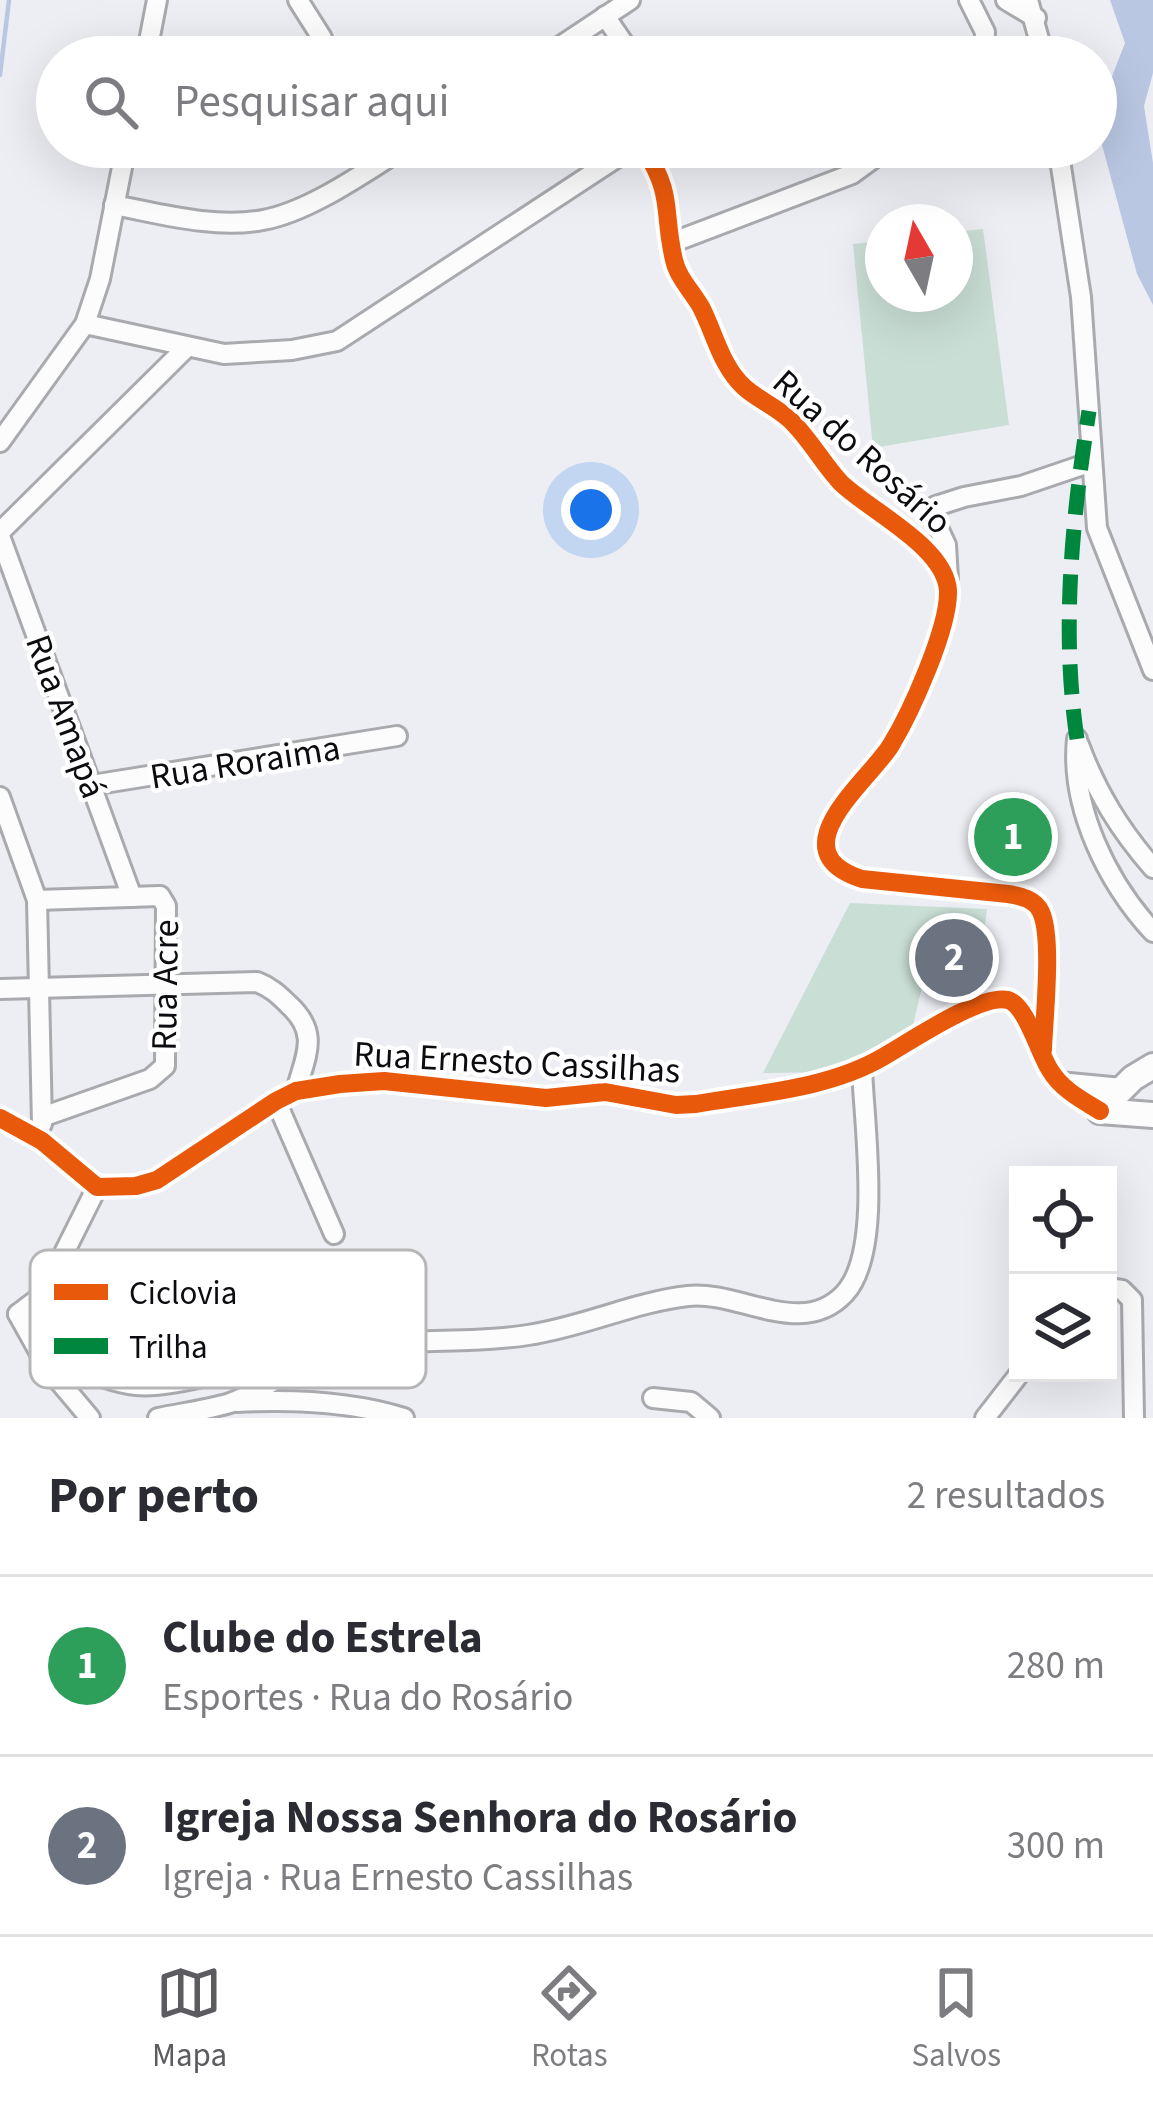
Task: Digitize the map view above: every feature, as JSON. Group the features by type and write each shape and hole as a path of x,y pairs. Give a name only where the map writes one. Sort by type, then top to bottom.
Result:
{"main road":[{"path":"1100,1111 1153,1066"},
{"path":"1100,1111 1153,1114"}],"street":[{"path":"150,36 157,0"},
{"path":"298,0 321,36"},
{"path":"575,36 630,0"},
{"path":"968,0 986,36"},
{"path":"1006,0 1032,9"},
{"path":"604,16 618,36"},
{"path":"0,442 85,324 100,279 122,168"},
{"path":"114,205 185,218 262,221 287,214 368,168"},
{"path":"85,324 224,354 257,354 337,340 601,168"},
{"name":"Rua do Rosário","path":"655,168 665,185 675,264 733,376 789,419 844,485 935,561 948,584"},
{"path":"671,243 860,168"},
{"path":"1061,168 1081,297 1097,528 1153,670"},
{"path":"0,534 187,347"},
{"name":"Rua do Rosário","path":"1043,1054 1045,928 1036,904 1023,896 862,879 844,873 832,862 827,841 832,817 845,796 891,745 934,650 947,606 949,557 933,518 936,506 1080,466"},
{"name":"Rua Amapá","path":"0,534 132,897"},
{"name":"Rua Roraima","path":"92,785 397,736"},
{"path":"1153,868 1120,830 1077,739 1074,770 1102,856 1153,932"},
{"path":"0,797 37,900 42,1141"},
{"name":"Rua Acre","path":"37,900 165,899 168,1055 160,1073 42,1117"},
{"path":"0,989 257,982 276,992 308,1027 296,1091"},
{"name":"Rua Ernesto Cassilhas","path":"97,1187 157,1180 296,1091 384,1081 546,1098 622,1093 676,1105 789,1088 862,1069 963,1012 1006,1000 1019,1007 1059,1082 1100,1111"},
{"path":"426,1342 530,1335 694,1295 786,1313 813,1313 831,1306 847,1292 865,1250 862,1069"},
{"path":"1059,1082 1122,1088"},
{"path":"275,1101 334,1234"},
{"path":"0,1118 42,1141 97,1187 66,1250"},
{"path":"1117,1289 1132,1300 1134,1418"},
{"path":"9,1309 30,1339"},
{"path":"985,1418 1013,1382"},
{"path":"67,1388 90,1418"},
{"path":"232,1402 259,1388"},
{"path":"653,1398 692,1402 710,1418"},
{"path":"158,1418 232,1402 319,1402 404,1418"}],"green space":[{"path":"983,229 1009,425 873,448 853,244 865,243 865,312 973,312 973,230"},
{"path":"850,903 987,909 982,946 935,932 911,1034 848,1072 763,1073"}],"water":[{"path":"1110,0 1153,0 1153,73 1144,106 1153,163 1153,305 1137,274 1108,168 1117,168 1117,64 1125,43"}],"waterway":[{"path":"0,75 9,0"}],"marked path":[{"path":"1077,739 1070,657 1071,575 1089,411"}],"cycle path":[{"path":"655,168 664,191 676,267 730,369 744,387 796,426 841,483 921,545 944,575 947,607 918,692 891,745 836,815 827,834 827,851 837,867 862,879 1008,894 1035,904 1047,940 1043,1050"},
{"path":"0,1118 42,1141 97,1187 136,1186 157,1180 296,1091 384,1081 546,1098 605,1092 676,1105 696,1104 839,1076 963,1011 996,1000 1015,1004 1055,1077 1100,1111"}],"place":[{"name":"Clube do Estrela","path":"1013,837"},
{"name":"Igreja Nossa Senhora do Rosário","path":"954,958"}]}
